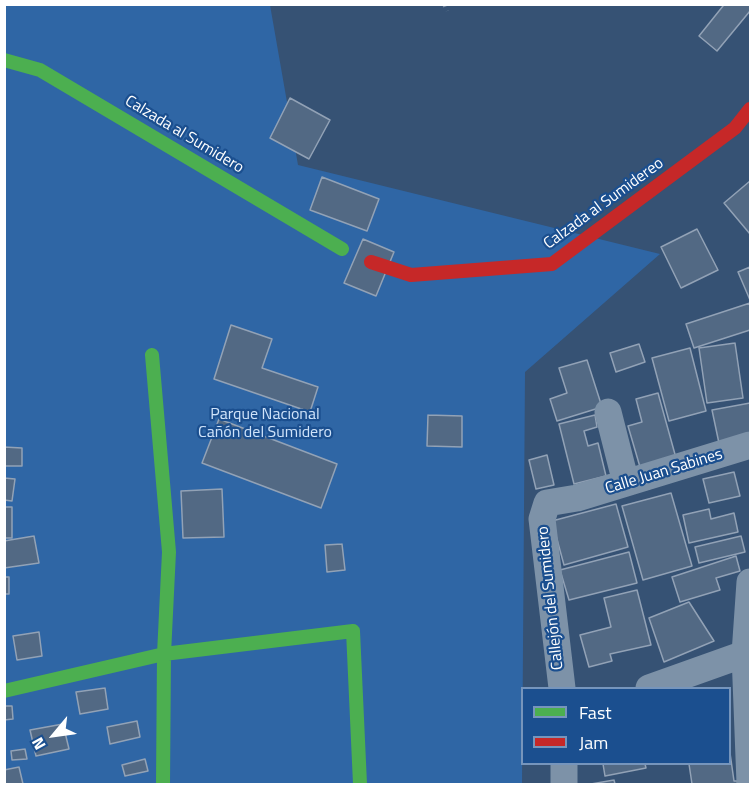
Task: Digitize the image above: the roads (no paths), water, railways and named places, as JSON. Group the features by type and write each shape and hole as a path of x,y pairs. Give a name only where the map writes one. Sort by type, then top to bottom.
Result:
{"street":[{"name":"Calzada al Sumidero","path":"4,60 40,70 342,249"},
{"path":"746,141 735,128 750,109"},
{"name":"Calzada al Sumidereo","path":"371,262 411,275 552,264 735,128"},
{"path":"152,355 169,552 164,654 163,784"},
{"path":"608,412 626,483"},
{"name":"Calle Juan Sabines","path":"578,498 750,445"},
{"name":"Callejón del Sumidero","path":"562,687 543,519 547,504 578,498"},
{"path":"750,582 748,653 750,783"},
{"path":"4,691 164,654 353,631 360,784"},
{"path":"653,687 748,653"},
{"path":"564,765 564,784"}],"park label":[{"name":"Parque Nacional Cañón del Sumidero","path":"265,424"}]}
